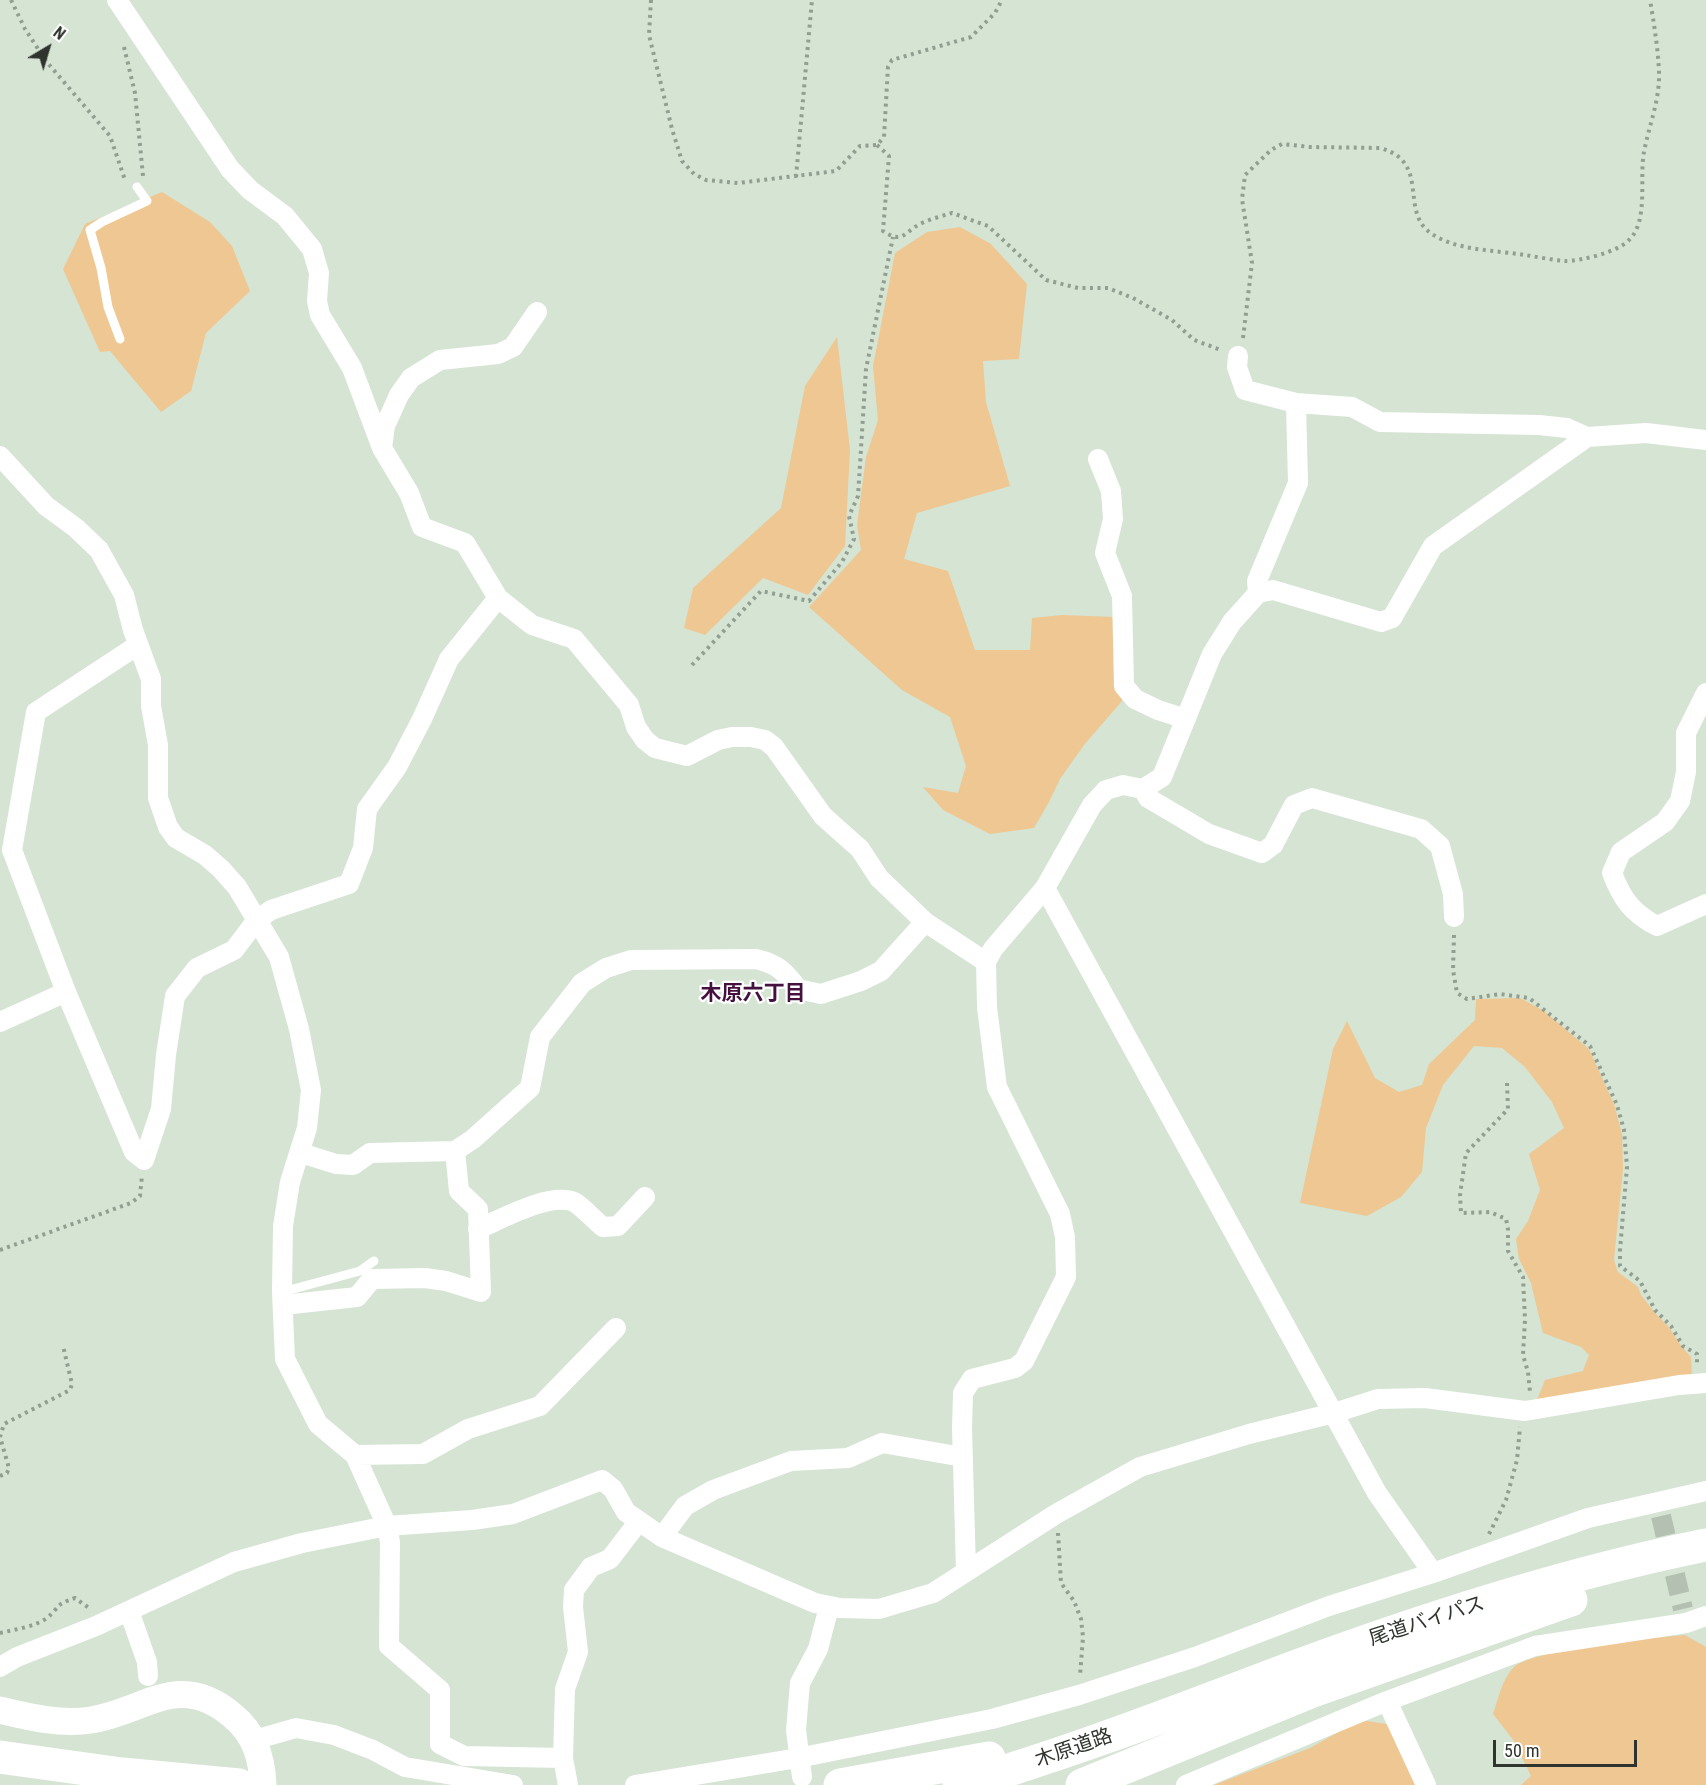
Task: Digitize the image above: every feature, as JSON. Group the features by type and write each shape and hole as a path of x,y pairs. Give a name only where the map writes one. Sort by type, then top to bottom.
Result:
{"highway":[{"name":"尾道バイパス","path":"1160,1736 1298,1666 1408,1627 1598,1570 1706,1545"},
{"name":"尾道バイパス","path":"1160,1736 1313,1691 1510,1620 1616,1586 1706,1562"},
{"path":"840,1785 1032,1750 1160,1736"},
{"path":"1082,1785 1160,1736"},
{"name":"木原道路","path":"959,1785 1023,1767 1160,1736"},
{"name":"木原道路","path":"1064,1785 1160,1736"},
{"path":"0,1757 122,1774 238,1785"}],"street":[{"path":"117,0 230,169 250,190 285,216 312,249 319,273 317,302 320,315 352,368 382,448 409,493 422,527 465,543 498,598 532,625 574,639 629,705 636,728 655,748 687,756 718,740 732,736 765,740 774,747 823,816 860,849 879,878 925,922 986,962"},
{"path":"382,448 385,426 399,395 411,378 440,360 498,354 513,347 537,312"},
{"path":"1238,356 1237,367 1245,390 1296,403 1352,407 1380,423 1539,426 1567,428 1587,436 1646,433 1706,440"},
{"path":"1258,593 1257,580 1298,483 1296,403"},
{"path":"966,1571 963,1394 972,1379 1015,1368 1024,1361 1066,1277 1065,1237 1060,1214 997,1087 987,1007 986,962 993,949 1045,888 1092,805 1106,790 1123,785 1143,789 1162,777 1212,654 1232,621 1258,593 1273,590 1381,622 1392,618 1433,546 1587,436"},
{"path":"0,456 46,506 76,528 99,550 124,595 138,645 151,679 151,706 158,746 158,798 168,828 176,838 205,855 237,887 279,957 300,1029 311,1090 307,1128 290,1182 283,1226 282,1298 285,1359 318,1424 356,1455 387,1526 390,1542 389,1646 440,1690 440,1744 464,1756 563,1758"},
{"path":"1098,459 1111,491 1113,519 1105,553 1122,596 1124,686 1135,699 1158,710 1186,719"},
{"path":"138,645 36,712 12,850 66,992 134,1152 144,1160 161,1109 175,996 198,968 234,950 256,921 271,910 349,884 363,848 367,809 397,767 423,719 449,659 498,598"},
{"path":"1706,693 1686,733 1686,772 1680,801 1665,822 1621,852 1612,873 1620,895 1643,919 1657,926 1706,904"},
{"path":"1143,789 1148,798 1209,834 1262,853 1274,845 1294,805 1312,798 1421,829 1440,846 1453,894 1454,917"},
{"path":"1045,888 1377,1492 1433,1573"},
{"path":"301,1153 336,1164 353,1165 370,1153 455,1151 473,1139 530,1088 540,1037 582,983 606,968 631,960 756,959 772,962 798,989 821,993 861,981 881,971 925,922"},
{"path":"0,1022 66,992"},
{"path":"282,1298 357,1297 372,1279 425,1278 446,1281 481,1292 478,1209 459,1191 455,1151"},
{"path":"478,1229 539,1203 559,1200 574,1203 603,1227 618,1226 645,1197"},
{"path":"356,1455 423,1454 468,1429 540,1406 616,1328"},
{"path":"0,1667 17,1657 96,1626 234,1562 302,1543 387,1526 472,1520 513,1514 602,1480 613,1489 626,1512 663,1537 815,1604 829,1607 879,1609 933,1593 1056,1514 1140,1467 1249,1434 1334,1413 1378,1399 1425,1398 1525,1411 1701,1383"},
{"path":"663,1537 685,1506 713,1490 791,1461 848,1458 882,1443 963,1457"},
{"path":"635,1785 800,1767 992,1719 1078,1695 1195,1657 1329,1606 1485,1556 1588,1518 1660,1508 1706,1491"},
{"path":"568,1785 563,1758 565,1689 578,1652 573,1607 574,1590 591,1567 610,1559 639,1521"},
{"path":"800,1767 796,1730 800,1683 818,1649 829,1607"},
{"path":"129,1611 147,1662 148,1676"},
{"path":"1186,1785 1387,1701 1535,1646 1685,1616 1706,1616"},
{"path":"0,1710 59,1721 91,1720 146,1701 174,1695 197,1695 219,1704 240,1722 254,1740 262,1764 263,1785"},
{"path":"1387,1701 1426,1785"},
{"path":"254,1740 296,1728 334,1735 373,1750 405,1767 513,1785"}],"lane":[{"path":"120,339 108,307 101,268 90,230 147,201 137,187"},
{"path":"282,1298 360,1270 374,1261"}],"path":[{"path":"11,0 25,30 46,61 110,136 126,182 137,187 144,181 135,93 122,38"},
{"path":"651,0 650,35 672,129 682,161 694,174 706,180 738,183 836,171 860,146 877,145 884,137 888,67 892,60 971,38 995,14 1002,0"},
{"path":"796,177 812,0"},
{"path":"877,145 889,156 883,231 893,237 903,237 920,224 952,213 988,226 1046,280 1078,288 1108,288 1133,298 1172,320 1194,340 1238,356 1245,330 1252,263 1242,199 1245,175 1270,150 1282,144 1391,150 1402,158 1412,176 1415,206 1423,225 1432,234 1453,244 1566,261 1607,253 1629,240 1638,225 1644,153 1656,112 1660,74 1650,0"},
{"path":"692,666 761,591 809,601 842,562 854,539 849,516 858,496 866,369 893,237"},
{"path":"1454,917 1453,970 1457,993 1467,999 1500,994 1529,998 1590,1046 1617,1105 1624,1130 1627,1167 1620,1266 1640,1281 1655,1310 1671,1326 1683,1346 1697,1354 1701,1383"},
{"path":"1485,1556 1482,1547 1506,1500 1514,1470 1521,1419 1529,1403 1530,1387 1523,1355 1525,1320 1523,1277 1508,1251 1506,1219 1490,1212 1461,1213 1460,1195 1466,1153 1508,1109 1507,1083"},
{"path":"0,1250 131,1203 140,1196 144,1160"},
{"path":"0,1476 7,1473 9,1468 0,1437 4,1424 70,1390 72,1384 63,1346"},
{"path":"1056,1514 1061,1583 1074,1601 1081,1618 1083,1637 1078,1695"},
{"path":"0,1633 19,1629 47,1618 59,1603 75,1598 89,1606 96,1626"}],"shaded area":[{"path":"162,192 210,222 232,246 250,291 206,333 191,391 161,412 110,351 100,352 63,269 85,224"},
{"path":"960,227 991,244 1027,284 1019,359 983,361 986,402 1010,486 917,513 904,559 948,571 975,650 1030,650 1032,618 1062,615 1115,617 1122,701 1084,745 1060,779 1034,828 990,834 943,810 923,787 958,793 966,766 950,717 902,690 809,607 861,550 857,525 866,457 878,420 873,366 895,253 927,232"},
{"path":"837,337 850,450 845,546 808,595 763,578 705,635 684,628 693,588 781,508 805,386"},
{"path":"1520,998 1544,1011 1589,1049 1614,1104 1622,1134 1623,1169 1614,1260 1618,1272 1638,1287 1641,1295 1691,1357 1692,1376 1537,1400 1545,1380 1583,1371 1589,1355 1581,1347 1543,1333 1531,1283 1519,1259 1516,1239 1528,1221 1540,1190 1529,1154 1564,1128 1552,1102 1525,1067 1502,1048 1474,1046 1443,1085 1426,1128 1422,1172 1401,1197 1367,1216 1300,1203 1333,1049 1347,1021 1375,1078 1399,1092 1422,1085 1429,1064 1475,1020 1476,999"},
{"path":"1685,1635 1706,1647 1706,1785 1521,1785 1531,1776 1514,1741 1493,1714 1503,1684 1513,1668 1524,1661 1567,1650"},
{"path":"1360,1720 1387,1724 1405,1743 1422,1785 1214,1785 1310,1748"}],"tunnel":[{"path":"1661,1516 1683,1609"}],"district":[{"name":"木原六丁目","path":"753,995"}]}
